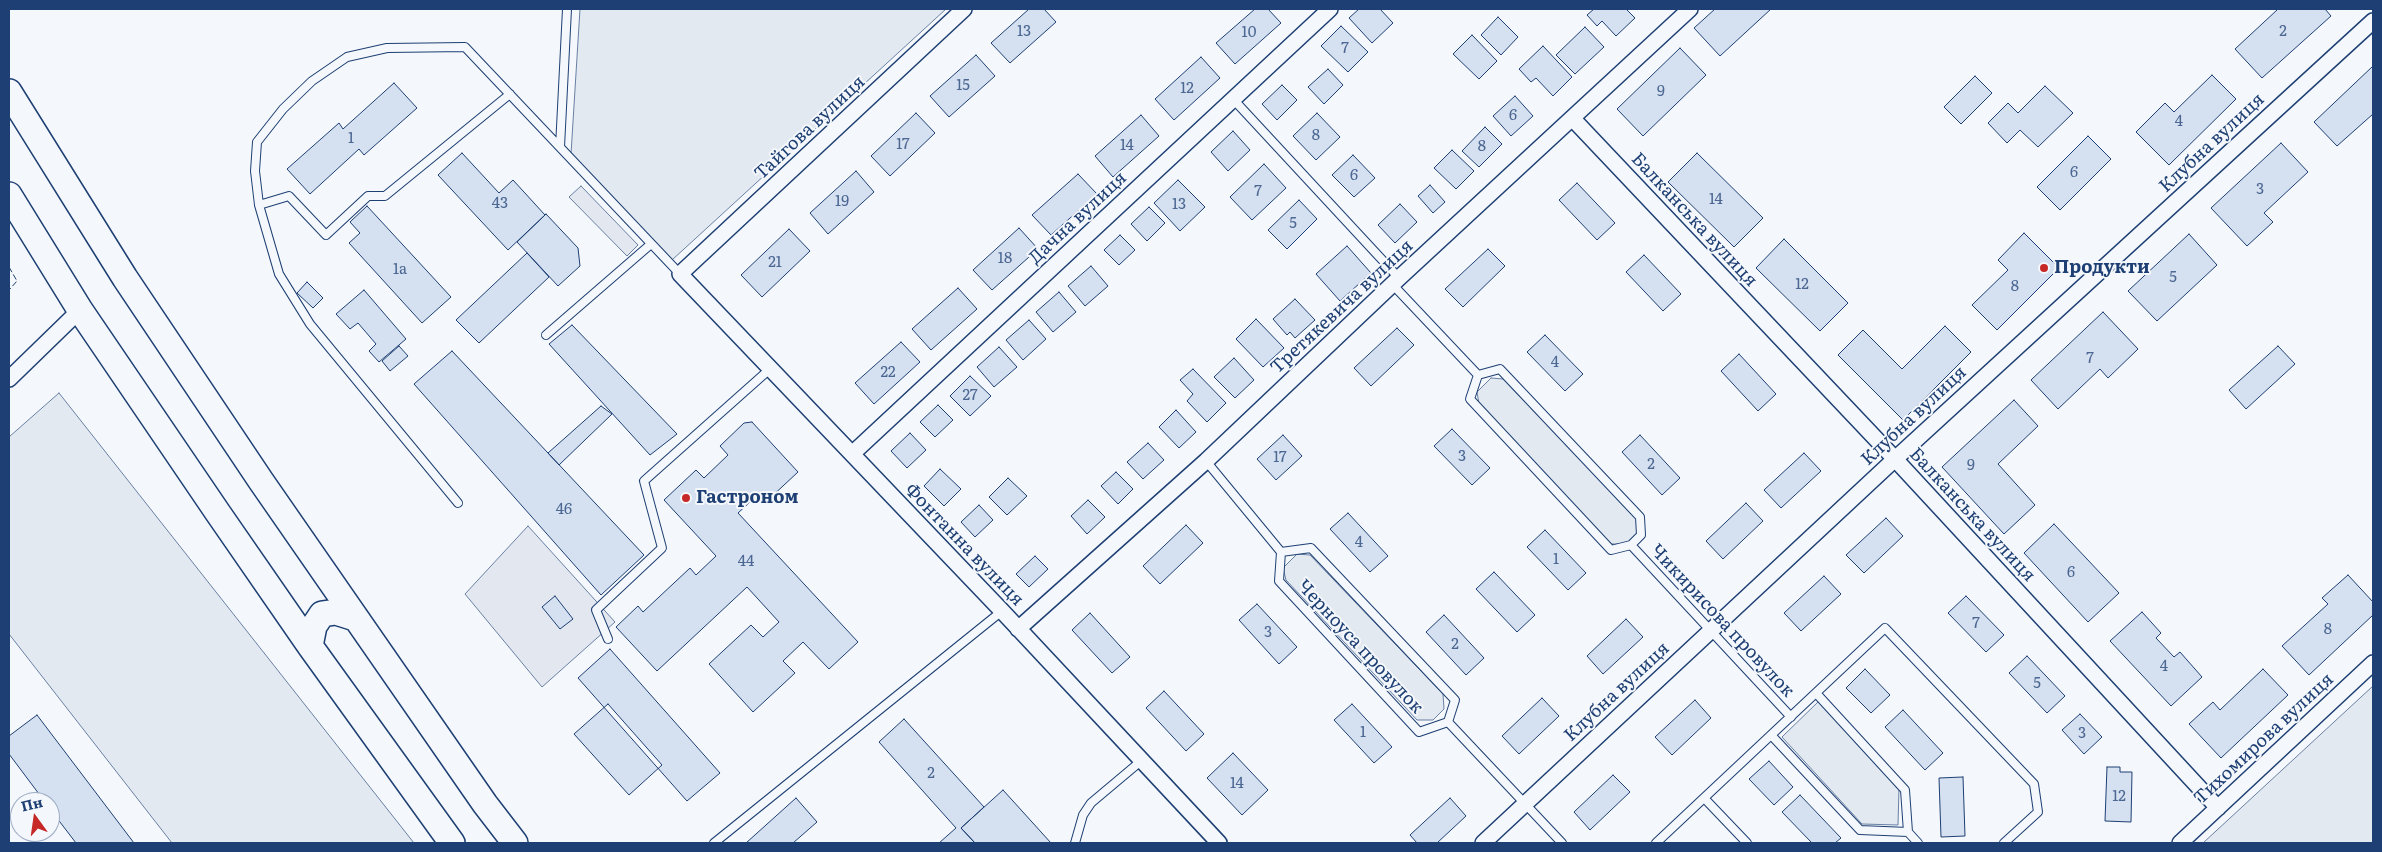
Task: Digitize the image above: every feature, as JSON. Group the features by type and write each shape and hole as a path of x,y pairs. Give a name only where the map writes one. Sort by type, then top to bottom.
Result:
{"main road":[{"path":"9,92 124,278 355,618 485,804 515,843"},
{"path":"9,195 80,310 310,646 452,843"},
{"path":"310,646 314,626 322,614 336,612 355,618"}],"street":[{"name":"Тайгова вулиця","path":"680,274 964,9"},
{"name":"Дачна вулиця","path":"852,454 1330,9"},
{"name":"Третякевича вулиця","path":"1018,629 1206,462 1396,282 1690,9"},
{"name":"Клубна вулиця","path":"1483,843 1710,630 2373,20"},
{"name":"Балканська вулиця","path":"1573,119 1895,459 2218,808"},
{"name":"Фонтанна вулиця","path":"680,274 1002,611 1219,843"},
{"path":"9,378 80,310"},
{"name":"Тихомирова вулиця","path":"2180,843 2373,663"}],"lane":[{"path":"560,147 567,9"},
{"path":"458,504 310,324 278,274 259,205 255,171 257,142 283,109 312,81 347,56 387,48 465,47 680,274"},
{"path":"259,205 289,196 326,235 368,196 385,196 510,94"},
{"path":"1233,99 1478,375"},
{"path":"546,335 651,244"},
{"path":"608,639 596,610 662,548 644,481 770,368"},
{"name":"Чикирисова провулок","path":"1500,369 1640,517 1641,535 1632,545 1611,550 1470,399 1478,375 1500,369"},
{"path":"1206,462 1282,552"},
{"name":"Чикирисова провулок","path":"1632,545 1791,717"},
{"name":"Черноуса провулок","path":"1312,548 1455,700 1448,722 1419,732 1279,581 1282,552 1312,548"},
{"path":"714,843 1002,611"},
{"path":"1656,843 1885,628 2034,784 2038,812 2004,843"},
{"path":"1816,693 1905,790 1908,832 1918,843"},
{"path":"1448,722 1562,843"},
{"path":"1772,736 1860,830 1908,832"},
{"path":"1075,843 1083,815 1091,803 1141,760"},
{"path":"1705,799 1747,843"}],"shaded area":[{"path":"580,9 946,9 672,260 571,154"},
{"path":"581,186 638,245 627,256 569,197"},
{"path":"1491,378 1503,379 1637,518 1638,533 1626,544 1610,544 1479,404 1477,392"},
{"path":"59,393 414,843 172,843 9,634 9,437"},
{"path":"528,526 615,622 542,687 465,594"},
{"path":"1297,554 1310,555 1443,694 1444,709 1433,720 1417,720 1286,580 1283,568"},
{"path":"2373,686 2373,843 2203,843"},
{"path":"1819,701 1899,788 1898,825 1862,824 1782,737"}],"building":[{"path":"1029,9 1044,9 1056,22 1010,63 991,43"},
{"path":"1255,9 1268,9 1281,23 1235,64 1216,43"},
{"path":"1359,9 1380,9 1393,23 1372,43 1349,18"},
{"path":"1594,9 1626,9 1635,18 1616,36 1602,21 1597,26 1587,15"},
{"path":"1715,9 1771,9 1720,56 1694,28"},
{"path":"2276,9 2325,9 2331,16 2262,78 2235,49"},
{"path":"1498,17 1518,37 1501,55 1481,35"},
{"path":"1341,26 1368,52 1348,72 1321,46"},
{"path":"1585,27 1604,47 1575,74 1556,55"},
{"path":"1472,35 1497,61 1479,79 1453,54"},
{"path":"1543,46 1572,77 1553,96 1536,78 1531,82 1519,69"},
{"path":"1680,48 1706,75 1643,136 1617,109"},
{"path":"976,55 995,76 949,117 930,96"},
{"path":"1201,57 1220,78 1174,120 1155,99"},
{"path":"2373,66 2373,114 2337,146 2314,122"},
{"path":"1328,69 1343,85 1324,104 1308,87"},
{"path":"2212,75 2236,99 2169,165 2136,132 2165,103 2174,112"},
{"path":"1975,76 1992,93 1961,124 1944,107"},
{"path":"394,83 417,108 364,155 359,149 310,194 287,169 339,123 343,129"},
{"path":"1282,85 1297,100 1277,120 1262,104"},
{"path":"2045,86 2073,113 2038,147 2020,130 2007,143 1988,123 2008,103 2018,113"},
{"path":"1515,96 1533,116 1511,136 1493,116"},
{"path":"916,113 935,133 890,176 871,156"},
{"path":"1317,113 1340,137 1316,160 1293,136"},
{"path":"1141,115 1159,136 1113,177 1095,156"},
{"path":"1485,127 1502,144 1479,167 1462,151"},
{"path":"1233,131 1250,150 1228,171 1211,152"},
{"path":"2088,136 2111,159 2060,210 2037,187"},
{"path":"2281,143 2308,172 2264,213 2273,222 2247,246 2211,208"},
{"path":"1452,150 1474,171 1456,189 1434,168"},
{"path":"462,153 499,193 513,180 545,215 508,250 438,175"},
{"path":"1697,153 1763,218 1734,247 1668,182"},
{"path":"1353,155 1375,178 1354,197 1332,175"},
{"path":"1264,164 1286,188 1252,220 1230,197"},
{"path":"856,171 874,192 828,234 810,213"},
{"path":"1078,174 1097,194 1051,235 1032,215"},
{"path":"1178,180 1205,207 1180,231 1154,203"},
{"path":"1577,183 1615,223 1597,240 1559,200"},
{"path":"1430,185 1445,202 1433,213 1418,196"},
{"path":"1299,200 1317,219 1287,249 1268,230"},
{"path":"1400,204 1417,222 1395,243 1378,225"},
{"path":"367,206 451,297 422,323 349,243 360,233 350,222"},
{"path":"1149,207 1165,223 1147,241 1131,224"},
{"path":"546,214 578,248 580,266 558,286 517,242"},
{"path":"1019,228 1038,249 992,290 973,270"},
{"path":"789,229 810,251 762,297 741,275"},
{"path":"2024,233 2059,268 1997,330 1972,305 2008,270 1998,260"},
{"path":"2189,234 2217,265 2157,321 2128,291"},
{"path":"1120,235 1135,250 1119,265 1104,250"},
{"path":"1784,239 1848,303 1820,331 1756,268"},
{"path":"1347,246 1371,273 1340,301 1316,274"},
{"path":"1488,249 1505,266 1463,307 1445,289"},
{"path":"527,253 549,277 479,343 456,320"},
{"path":"1644,255 1681,294 1663,311 1626,272"},
{"path":"1091,266 1108,286 1085,306 1068,286"},
{"path":"307,282 323,298 313,308 297,293"},
{"path":"958,288 977,309 931,350 912,329"},
{"path":"364,290 406,339 379,362 369,351 376,344 358,323 350,329 336,314"},
{"path":"1059,292 1076,312 1053,332 1036,312"},
{"path":"1295,299 1315,320 1295,338 1290,332 1287,335 1273,319"},
{"path":"2103,312 2138,349 2108,378 2100,369 2058,409 2031,380"},
{"path":"1256,319 1284,348 1263,367 1236,339"},
{"path":"1029,320 1046,339 1023,360 1006,340"},
{"path":"572,325 677,434 650,455 549,344"},
{"path":"1945,326 1971,352 1903,420 1838,355 1863,330 1902,369"},
{"path":"1397,328 1414,345 1371,386 1354,368"},
{"path":"1545,335 1583,374 1565,391 1527,352"},
{"path":"901,342 920,362 874,404 855,383"},
{"path":"399,346 408,356 390,371 382,361"},
{"path":"2278,346 2295,364 2246,409 2229,390"},
{"path":"999,347 1017,367 994,387 977,367"},
{"path":"452,351 644,555 601,595 414,384"},
{"path":"1739,354 1776,394 1758,411 1721,371"},
{"path":"1234,358 1254,380 1235,398 1214,377"},
{"path":"1193,369 1226,403 1207,422 1187,401 1193,394 1180,380"},
{"path":"970,376 991,396 970,416 950,396"},
{"path":"2014,400 2038,426 1998,464 2035,505 2004,534 1942,467"},
{"path":"938,405 953,420 935,437 920,422"},
{"path":"601,406 612,414 559,465 548,453"},
{"path":"1176,410 1196,432 1179,448 1159,427"},
{"path":"752,422 798,472 769,499 762,491 738,513 858,642 829,669 803,642 783,661 795,673 753,712 709,664 751,625 763,637 779,622 747,587 657,671 616,627 638,606 643,612 690,568 696,575 716,556 664,500 696,470 704,478 728,455 720,446 744,423"},
{"path":"1452,429 1490,468 1472,485 1434,446"},
{"path":"910,433 926,450 907,468 891,451"},
{"path":"1283,435 1302,456 1276,480 1257,459"},
{"path":"1640,435 1680,478 1662,495 1622,452"},
{"path":"1148,443 1164,460 1143,479 1127,462"},
{"path":"1804,453 1821,471 1781,508 1764,490"},
{"path":"940,469 961,489 944,506 924,486"},
{"path":"1116,472 1133,489 1118,504 1101,486"},
{"path":"1008,478 1027,496 1007,515 989,497"},
{"path":"1088,500 1105,517 1087,534 1071,516"},
{"path":"1746,503 1763,521 1723,559 1706,541"},
{"path":"979,505 993,520 975,537 961,522"},
{"path":"1348,513 1388,556 1370,572 1330,529"},
{"path":"1886,518 1903,536 1864,573 1846,555"},
{"path":"2054,524 2119,593 2088,622 2024,553"},
{"path":"1186,525 1203,543 1160,584 1143,566"},
{"path":"1545,530 1586,573 1568,590 1527,547"},
{"path":"1035,556 1048,569 1029,587 1016,574"},
{"path":"1494,572 1535,615 1517,632 1476,589"},
{"path":"2348,575 2373,602 2373,615 2309,675 2282,646 2328,604 2322,598"},
{"path":"1824,576 1841,594 1801,631 1784,613"},
{"path":"555,596 573,619 560,629 542,607"},
{"path":"1966,596 2004,635 1986,652 1948,613"},
{"path":"1257,604 1297,647 1279,664 1239,620"},
{"path":"2142,612 2161,633 2156,638 2174,657 2180,652 2202,677 2171,706 2110,641"},
{"path":"1090,613 1130,657 1112,673 1072,630"},
{"path":"1444,615 1484,658 1466,675 1426,632"},
{"path":"1626,619 1643,637 1603,674 1587,656"},
{"path":"610,649 720,773 687,801 578,678"},
{"path":"2027,656 2065,696 2047,713 2009,673"},
{"path":"1865,669 1890,695 1871,713 1846,688"},
{"path":"2263,669 2288,695 2221,758 2189,724 2213,702 2220,710"},
{"path":"1164,691 1204,734 1186,751 1146,708"},
{"path":"1542,698 1559,716 1519,754 1502,736"},
{"path":"1695,700 1711,718 1672,755 1655,737"},
{"path":"608,704 662,765 629,795 574,734"},
{"path":"1352,704 1392,747 1374,763 1334,720"},
{"path":"1903,710 1943,753 1925,770 1885,727"},
{"path":"2080,714 2102,737 2084,754 2062,730"},
{"path":"37,715 134,843 76,843 60,822 60,792 38,792 9,754 9,736"},
{"path":"904,719 984,807 961,828 975,843 939,843 956,828 879,742"},
{"path":"1233,753 1268,790 1242,815 1207,778"},
{"path":"1769,761 1793,787 1774,805 1749,779"},
{"path":"2107,767 2120,767 2120,772 2132,772 2131,822 2105,821"},
{"path":"1613,775 1630,792 1590,830 1574,812"},
{"path":"1963,777 1965,836 1941,837 1939,778"},
{"path":"1003,790 1051,843 975,843 961,828"},
{"path":"1800,795 1841,838 1835,843 1812,843 1782,812"},
{"path":"796,798 817,822 793,843 746,843"},
{"path":"1450,798 1466,816 1437,843 1417,843 1410,835"}],"fence":[{"path":"9,267 17,281 9,290"}],"place":[{"name":"Продукти","path":"2044,268"},
{"name":"Гастроном","path":"686,498"}]}
